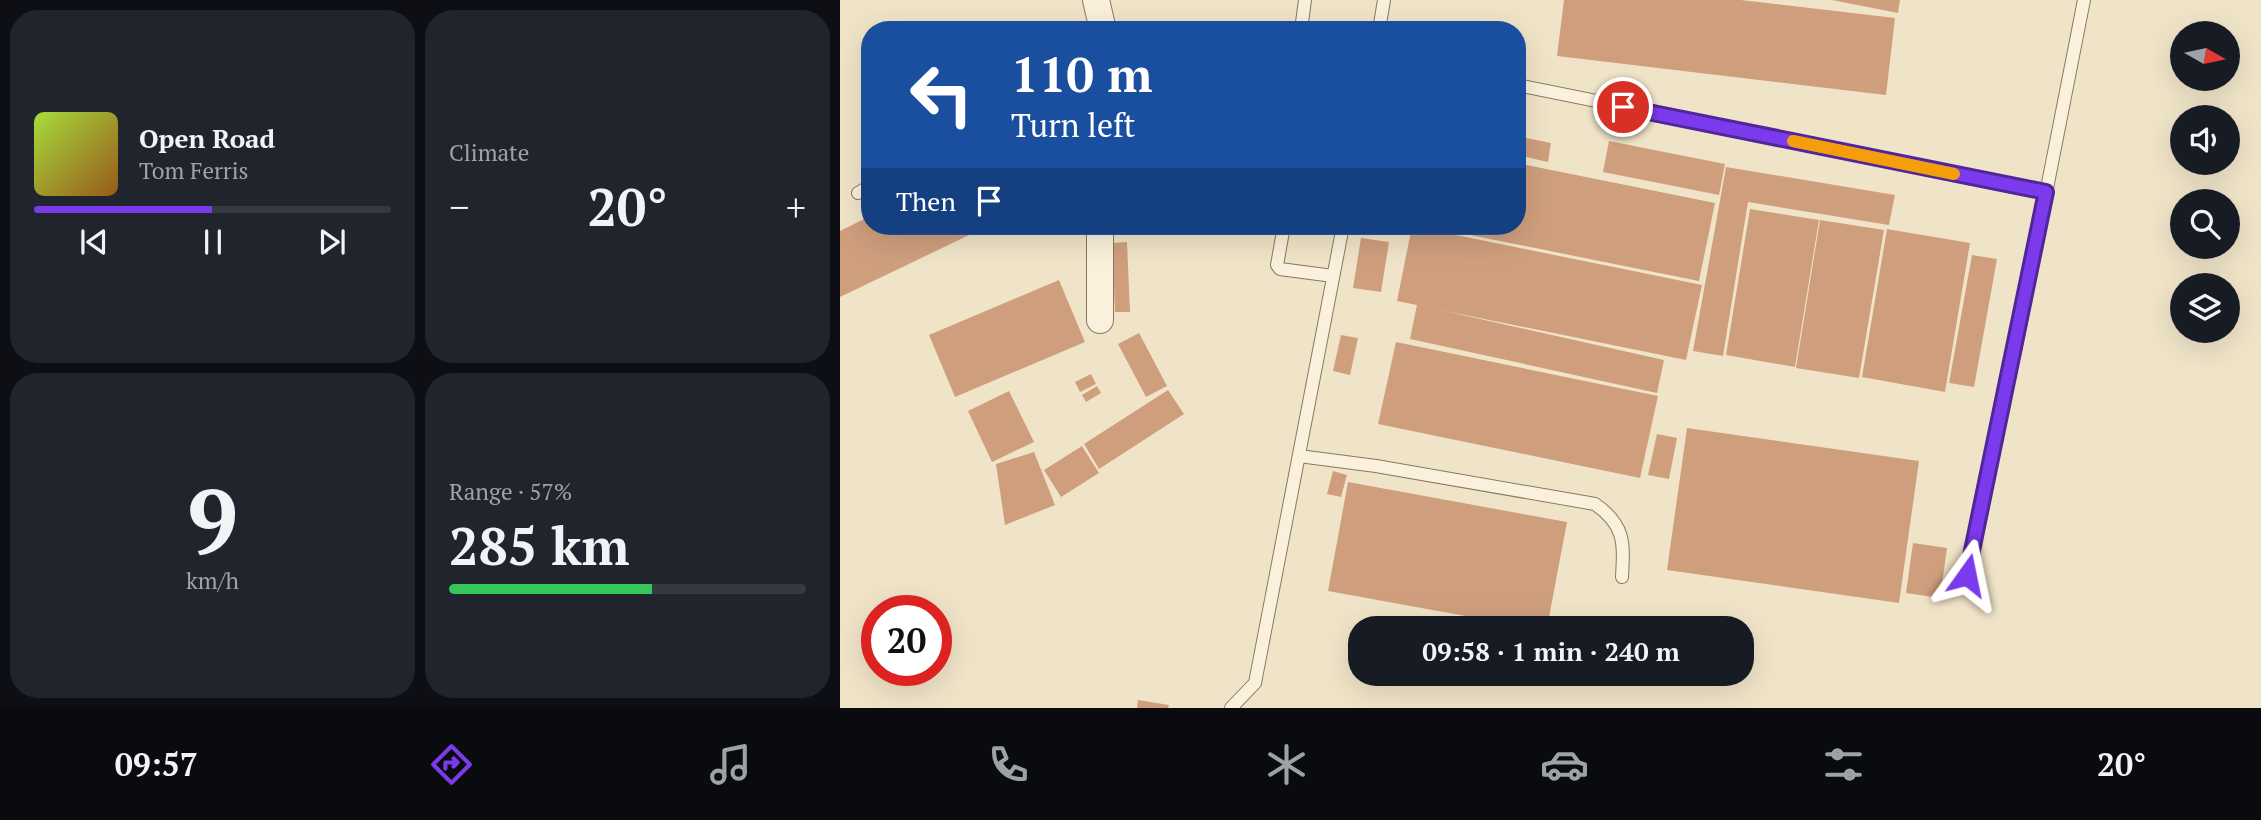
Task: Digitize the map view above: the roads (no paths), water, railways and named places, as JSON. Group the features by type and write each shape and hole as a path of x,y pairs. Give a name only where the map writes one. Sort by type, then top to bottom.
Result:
{"street":[{"path":"1096,0 1101,21"},
{"path":"1100,235 1100,320"}],"lane":[{"path":"1302,21 1305,0"},
{"path":"1380,21 1384,0"},
{"path":"1967,575 2084,0"},
{"path":"1526,87 2046,192"},
{"path":"1282,235 1277,265 1280,269 1334,276"},
{"path":"1231,708 1255,683 1341,235"},
{"path":"1299,456 1376,466 1595,504 1612,516 1622,538 1622,577"}]}
